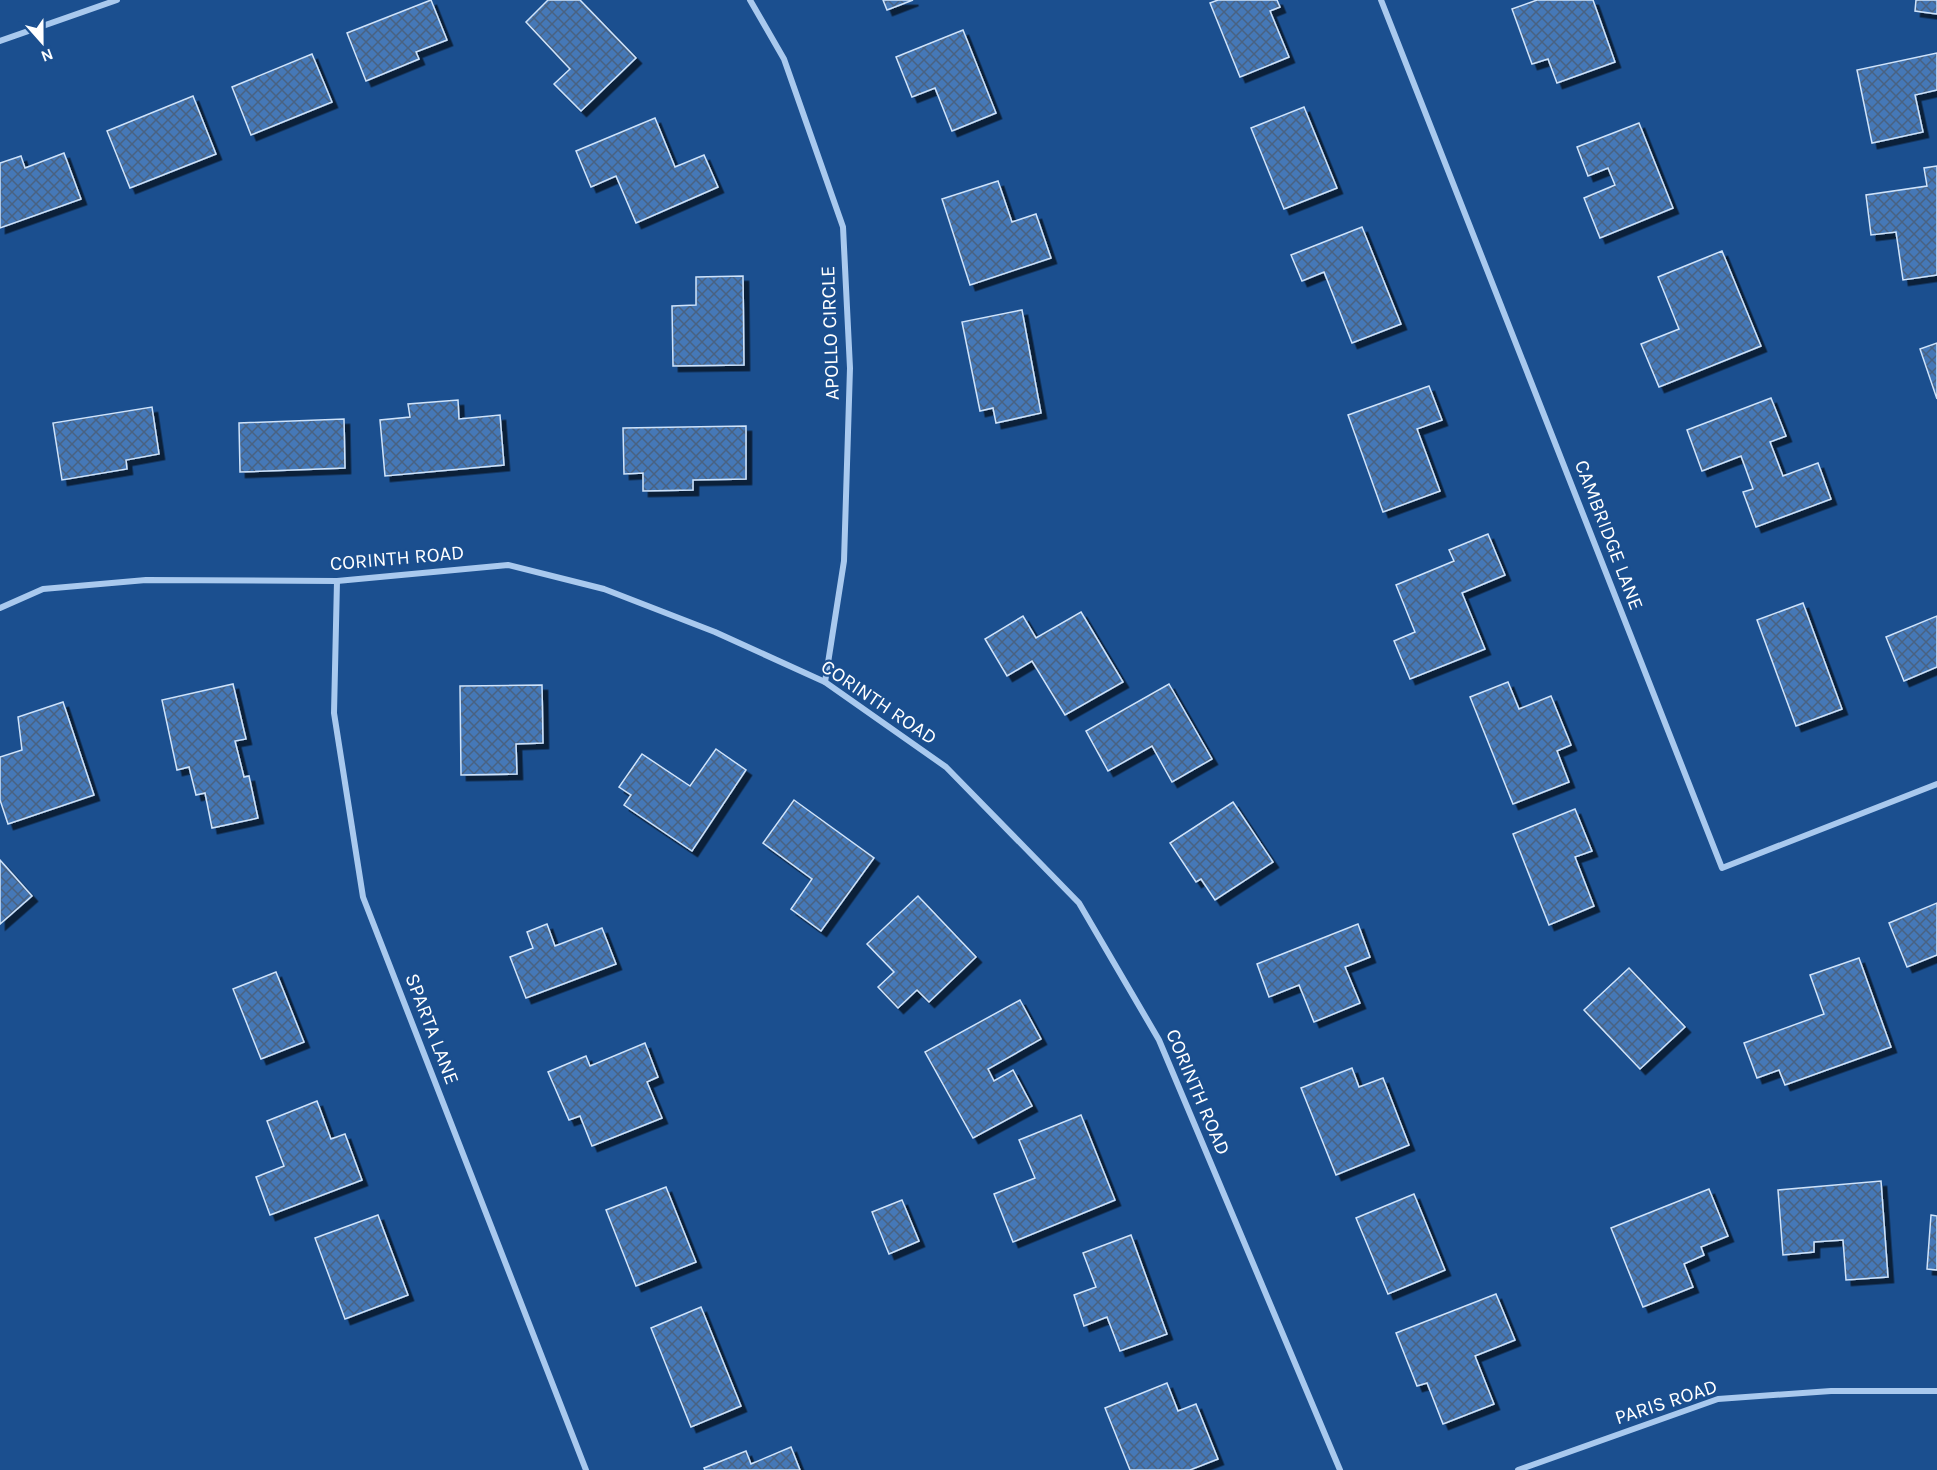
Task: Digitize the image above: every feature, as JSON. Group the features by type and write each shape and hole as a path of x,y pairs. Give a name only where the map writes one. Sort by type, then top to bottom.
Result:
{"street":[{"path":"0,41 117,0"},
{"name":"APOLLO CIRCLE","path":"750,0 784,59 843,227 850,368 844,561 825,682"},
{"name":"CAMBRIDGE LANE","path":"1380,0 1722,868 1937,784"},
{"name":"CORINTH ROAD","path":"0,608 43,589 146,580 337,581 508,565 604,589 715,632 825,682 946,767 1078,903 1159,1040 1340,1470"},
{"name":"SPARTA LANE","path":"337,581 334,713 363,897 586,1470"},
{"name":"PARIS ROAD","path":"1518,1470 1718,1399 1831,1390 1937,1391"}],"building":[{"path":"431,0 447,40 416,52 419,59 366,81 347,33"},
{"path":"548,0 580,0 636,58 581,111 554,84 570,69 526,22"},
{"path":"883,0 913,0 887,10"},
{"path":"1218,0 1277,0 1280,7 1270,11 1289,57 1240,77 1210,3"},
{"path":"1537,0 1593,0 1615,62 1557,83 1548,59 1532,64 1512,9"},
{"path":"1916,0 1937,0 1937,14 1915,11"},
{"path":"963,30 996,113 952,131 935,88 912,97 896,57"},
{"path":"1937,53 1937,90 1915,95 1923,132 1872,143 1857,70"},
{"path":"312,54 332,102 251,135 232,87"},
{"path":"193,96 216,154 130,188 107,131"},
{"path":"1304,107 1337,188 1284,209 1251,128"},
{"path":"655,118 675,167 704,155 718,187 636,223 616,176 591,187 576,151"},
{"path":"1639,123 1673,208 1600,238 1584,198 1615,185 1608,168 1588,176 1577,147"},
{"path":"64,153 81,199 0,228 0,163 21,156 25,168"},
{"path":"1937,166 1937,275 1903,280 1896,232 1871,235 1866,195 1927,186 1924,168"},
{"path":"998,181 1012,222 1036,214 1051,258 970,285 942,199"},
{"path":"1362,227 1401,324 1352,343 1324,272 1302,281 1291,255"},
{"path":"1722,251 1761,346 1659,387 1641,344 1679,329 1658,277"},
{"path":"743,276 744,365 673,366 672,306 696,305 696,277"},
{"path":"1022,310 1041,413 996,423 993,408 980,411 962,322"},
{"path":"1937,343 1937,399 1920,349"},
{"path":"1429,386 1442,420 1417,429 1440,491 1383,512 1348,415"},
{"path":"1771,398 1786,436 1770,442 1783,476 1818,463 1831,499 1756,527 1743,492 1753,489 1741,456 1702,471 1687,430"},
{"path":"458,400 459,419 500,415 504,465 385,476 380,420 410,417 408,404"},
{"path":"152,407 159,454 126,460 127,469 62,480 53,423"},
{"path":"344,419 345,468 240,472 239,423"},
{"path":"746,426 746,479 693,480 693,490 643,491 643,473 624,474 623,428"},
{"path":"1488,534 1505,575 1462,593 1485,649 1410,679 1394,641 1415,632 1396,585 1454,561 1449,550"},
{"path":"1803,603 1842,709 1796,726 1757,620"},
{"path":"1081,612 1123,682 1065,715 1032,661 1007,676 985,639 1023,616 1036,638"},
{"path":"1937,616 1937,667 1904,681 1886,637"},
{"path":"1508,682 1519,709 1551,696 1571,745 1557,751 1569,782 1513,804 1470,697"},
{"path":"233,684 246,739 235,741 244,777 249,776 258,818 212,828 205,793 196,795 189,767 177,770 162,700"},
{"path":"1169,684 1212,759 1172,782 1152,746 1108,771 1086,731"},
{"path":"542,685 543,743 516,744 517,774 461,775 460,686"},
{"path":"63,702 94,795 8,824 0,800 0,757 22,750 18,717"},
{"path":"716,749 746,770 692,851 624,805 631,795 619,787 642,754 690,786"},
{"path":"794,800 874,858 821,931 791,909 812,879 763,843"},
{"path":"1233,802 1273,862 1215,900 1201,879 1196,882 1170,843"},
{"path":"1575,809 1592,851 1575,857 1594,906 1549,925 1513,834"},
{"path":"0,860 32,896 0,924"},
{"path":"918,896 976,957 929,1002 917,990 898,1008 878,987 894,972 867,944"},
{"path":"1937,903 1937,955 1907,967 1889,923"},
{"path":"547,924 555,946 602,928 616,964 526,998 510,957 533,948 527,932"},
{"path":"1358,924 1370,957 1345,967 1360,1003 1314,1022 1299,985 1269,997 1257,964"},
{"path":"1859,958 1891,1047 1785,1085 1779,1070 1757,1078 1744,1043 1824,1014 1810,975"},
{"path":"1629,968 1685,1027 1640,1069 1584,1010"},
{"path":"276,972 304,1042 261,1059 233,989"},
{"path":"1020,1000 1041,1039 988,1069 994,1081 1013,1070 1032,1106 973,1138 925,1052"},
{"path":"645,1043 658,1077 647,1082 662,1118 592,1146 580,1116 569,1120 548,1072 586,1056 590,1066"},
{"path":"1352,1068 1359,1087 1383,1078 1409,1145 1336,1175 1301,1088"},
{"path":"317,1101 331,1139 345,1134 362,1180 270,1215 256,1177 284,1166 267,1121"},
{"path":"1081,1115 1115,1200 1013,1242 994,1194 1035,1178 1019,1140"},
{"path":"1881,1181 1888,1277 1846,1280 1843,1240 1814,1242 1814,1252 1783,1255 1778,1190"},
{"path":"666,1187 696,1262 636,1286 606,1210"},
{"path":"1709,1189 1728,1236 1701,1247 1704,1255 1684,1264 1693,1287 1643,1307 1611,1228"},
{"path":"1414,1194 1445,1270 1388,1294 1356,1218"},
{"path":"902,1200 919,1241 889,1254 872,1212"},
{"path":"378,1215 408,1295 345,1319 315,1238"},
{"path":"1931,1215 1937,1216 1937,1270 1927,1269"},
{"path":"1131,1235 1167,1334 1120,1351 1107,1317 1084,1326 1074,1295 1096,1287 1083,1253"},
{"path":"1496,1294 1515,1340 1475,1356 1494,1404 1443,1424 1427,1383 1417,1386 1396,1333"},
{"path":"701,1307 741,1406 691,1427 651,1328"},
{"path":"1167,1383 1178,1411 1196,1404 1218,1459 1190,1470 1130,1470 1105,1408"},
{"path":"791,1447 800,1470 705,1470 704,1468 746,1451 751,1464"}]}
